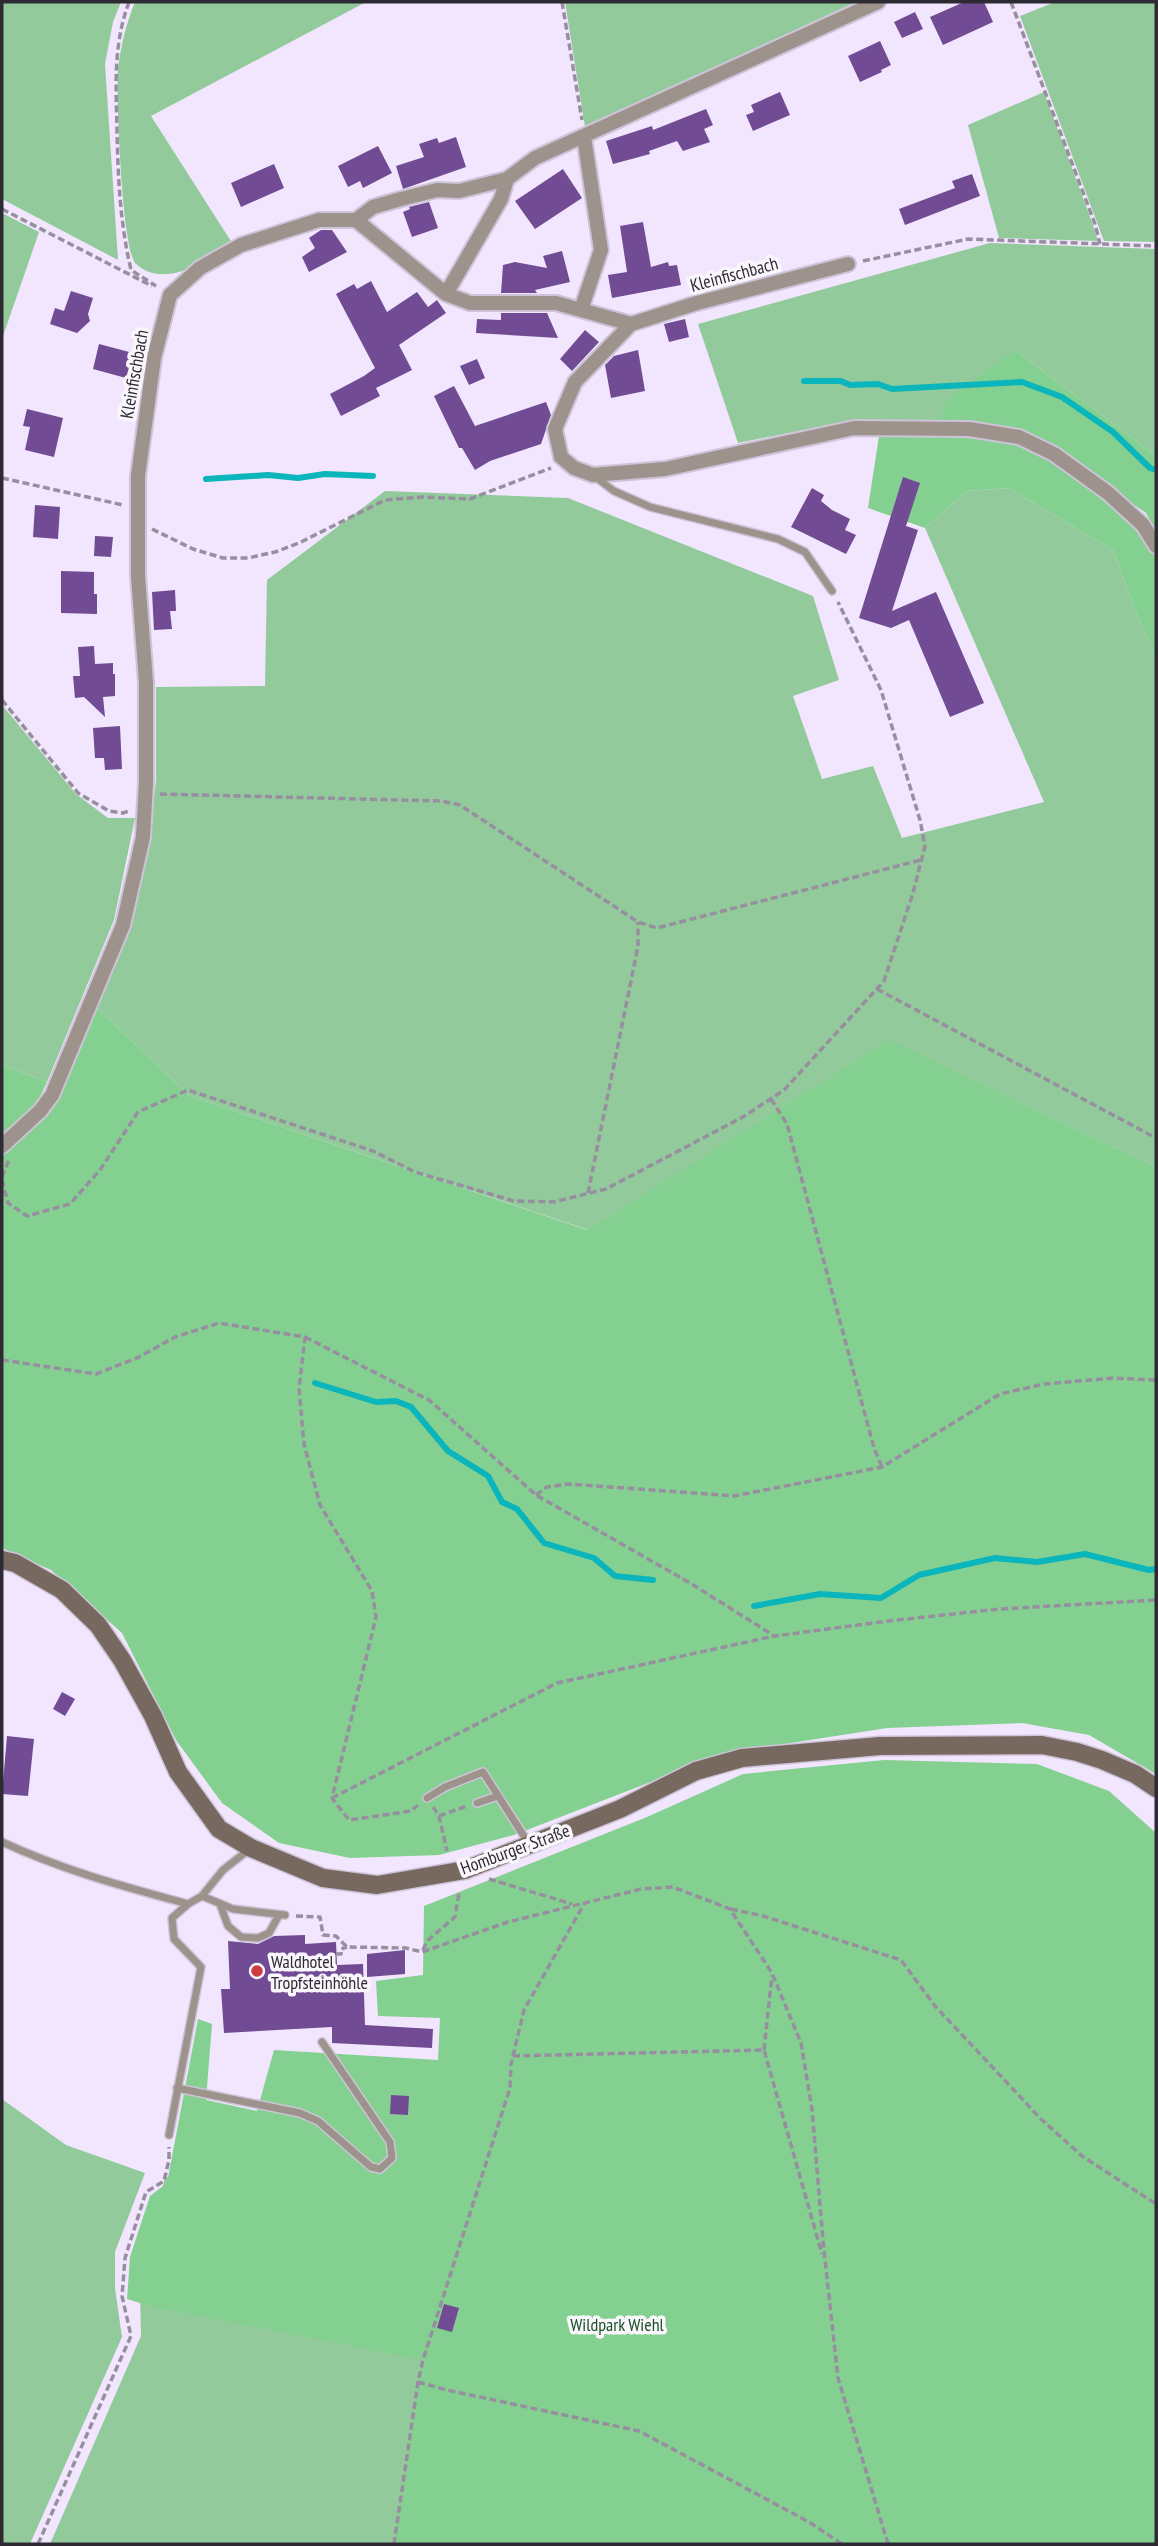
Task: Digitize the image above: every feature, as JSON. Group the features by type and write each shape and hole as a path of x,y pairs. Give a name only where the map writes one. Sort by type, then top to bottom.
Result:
{"main road":[{"name":"Homburger Straße","path":"2,1560 15,1563 62,1590 98,1625 122,1660 153,1716 178,1772 219,1829 251,1848 323,1878 358,1884 388,1884 465,1870 620,1809 696,1771 743,1758 880,1746 1042,1745 1102,1760 1135,1774 1156,1788"}],"street":[{"path":"170,295 200,268 241,245 319,220 356,220 373,207 437,190 459,191 507,179 535,158 878,2"},
{"path":"581,310 601,250 584,137"},
{"path":"446,294 501,199 507,179"},
{"path":"356,220 446,294 470,303 556,303 631,324"},
{"name":"Kleinfischbach","path":"566,461 561,457 555,429 575,382 631,324 697,303 848,264"},
{"name":"Kleinfischbach","path":"2,1146 40,1111 52,1095 123,925 143,837 146,682 138,576 138,476 154,358 170,295"},
{"path":"566,461 574,468 593,475 665,469 855,428 982,431 1019,438 1054,454 1117,501 1143,526 1156,546"}],"lane":[{"path":"593,475 614,491 650,507 778,539 805,552 832,591"},
{"path":"427,1798 445,1787 483,1772 530,1845"},
{"path":"477,1803 498,1796"},
{"path":"2,1842 40,1860 100,1881 188,1904"},
{"path":"169,2135 201,1967 174,1939 172,1918 202,1896 223,1870 251,1848"},
{"path":"202,1896 233,1909 282,1915 270,1933 258,1938 241,1937 228,1926 220,1904"},
{"path":"177,2088 300,2113 318,2121 371,2167 380,2169 392,2158 390,2141 322,2042"}],"path":[{"path":"129,2 115,60 122,234 131,270 170,295"},
{"path":"562,2 584,137"},
{"path":"1011,2 1095,224 1100,244"},
{"path":"2,209 170,295"},
{"path":"848,264 968,239 1156,246"},
{"path":"2,478 125,506 138,522 193,549 223,558 248,558 299,543 385,500 422,496 470,499 533,477 566,461"},
{"path":"2,1180 8,1203 27,1216 70,1204 100,1170 138,1112 188,1090 373,1151 415,1172 514,1201 554,1202 606,1189 743,1117 784,1090 884,982 925,846 920,820 881,690 832,591"},
{"path":"2,700 78,793 109,811 123,813 145,794 441,801 460,805 638,922 657,928 921,860"},
{"path":"588,1193 638,946 638,922"},
{"path":"877,989 1156,1138"},
{"path":"771,1098 787,1124 874,1448 882,1467"},
{"path":"2,1360 18,1365 96,1374 139,1357 175,1337 219,1323 305,1337 429,1400 536,1495 690,1583 775,1636"},
{"path":"305,1337 299,1389 304,1444 320,1505 372,1591 376,1617 332,1798"},
{"path":"536,1495 547,1487 568,1484 734,1496 882,1467 1000,1394 1056,1383 1114,1378 1156,1380"},
{"path":"332,1798 557,1683 775,1636 999,1609 1156,1600"},
{"path":"332,1798 349,1820 411,1811 427,1798"},
{"path":"447,1851 439,1816 477,1803"},
{"path":"465,1870 510,1887 574,1904 584,1904 641,1889 673,1887 730,1909 763,1916 901,1960 935,2006 1041,2119 1082,2156 1156,2204"},
{"path":"422,1952 427,1941 455,1917 459,1893"},
{"path":"336,1954 341,1954 341,1949 347,1947 406,1948 422,1952 508,1922 574,1904"},
{"path":"394,2544 418,2382 445,2287 510,2088 513,2056 524,2010 584,1904"},
{"path":"730,1909 772,1973 801,2043 813,2109 825,2264 838,2378 888,2544"},
{"path":"282,1915 320,1917 323,1936 336,1936 347,1947"},
{"path":"772,1973 764,2050 825,2264"},
{"path":"513,2056 764,2050"},
{"path":"38,2544 131,2336 122,2296 125,2258 146,2192 164,2181 169,2160 169,2135"},
{"path":"418,2382 639,2431 809,2522 842,2544"}],"green space":[{"path":"2,2 121,2 113,22 105,64 118,260 2,199"},
{"path":"135,2 366,2 151,116 234,246 199,265 173,273 147,271 136,264 127,232 119,139 118,69 124,35"},
{"path":"565,2 856,2 585,127"},
{"path":"1055,2 1156,2 1156,242 1104,241 1020,16"},
{"path":"1044,92 1098,241 999,238 968,125"},
{"path":"2,213 39,232 2,339"},
{"path":"990,243 1156,249 1156,456 1015,350 938,423 882,421 814,428 738,443 698,324"},
{"path":"1015,350 1156,456 1156,531 1146,513 1065,457 1023,435 938,423 948,399"},
{"path":"952,435 996,438 1032,449 1072,476 1144,532 1156,557 1156,655 1139,620 1113,550 1009,488 967,491 925,528 868,508 879,436"},
{"path":"1009,488 1113,550 1139,620 1156,655 1156,1167 889,1041 588,1230 190,1096 97,1008 130,926 149,836 156,781 156,687 265,686 267,580 385,491 568,498 813,596 839,680 793,696 822,779 873,766 902,838 1044,802 925,528 967,491"},
{"path":"2,705 76,794 108,818 135,818 114,920 47,1082 2,1065"},
{"path":"97,1008 190,1096 587,1230 889,1040 1156,1167 1156,1774 1089,1735 1022,1723 887,1728 746,1750 692,1766 514,1835 439,1855 350,1858 279,1843 222,1803 176,1740 122,1633 51,1570 2,1548 2,1154 24,1137 61,1095"},
{"path":"2,1065 47,1082 36,1105 2,1137"},
{"name":"Wildpark Wiehl","path":"884,1760 1037,1764 1109,1791 1156,1833 1156,2544 394,2544 423,2360 153,2307 127,2299 130,2257 150,2196 167,2183 198,2019 212,2024 206,2100 257,2111 274,2050 438,2060 440,2018 378,2016 376,1981 423,1975 424,1906 647,1817 743,1774"},
{"path":"2,2099 66,2145 145,2173 115,2252 115,2288 122,2337 30,2544 2,2544"},
{"name":"Wildpark Wiehl","path":"165,2177 453,2178 890,2544 50,2544 141,2336 140,2291"}],"building":[{"path":"964,2 984,2 993,22 943,45 930,17"},
{"path":"915,12 923,29 902,38 894,22"},
{"path":"880,41 891,65 860,82 848,56"},
{"path":"780,92 790,115 753,131 746,115 754,112 751,105"},
{"path":"706,109 713,125 704,129 710,142 683,151 677,141 649,151 650,154 613,164 606,141 652,126 653,130"},
{"path":"456,137 466,167 403,189 396,166 424,157 419,144 437,138 439,143"},
{"path":"378,146 392,173 363,188 360,181 348,187 338,166"},
{"path":"274,164 284,188 241,207 231,183"},
{"path":"563,169 582,198 535,229 515,201"},
{"path":"972,174 980,196 905,225 899,209 955,188 952,181"},
{"path":"429,202 438,228 412,237 403,212 410,209 409,207"},
{"path":"643,222 651,267 668,262 669,266 677,265 681,285 612,298 608,275 627,272 620,226"},
{"path":"321,230 332,230 347,252 309,272 302,257 315,248 309,238"},
{"path":"562,251 570,282 535,290 537,293 501,293 503,265 515,262 547,268 543,256"},
{"path":"371,281 387,312 417,292 428,307 437,300 446,313 399,345 412,370 376,388 380,396 341,416 330,394 375,368 336,294 354,284 357,289"},
{"path":"71,291 93,298 88,314 90,321 77,333 50,324 55,308 64,311"},
{"path":"501,313 547,313 558,338 476,333 477,319 501,320"},
{"path":"685,319 689,337 669,342 664,324"},
{"path":"585,330 599,342 572,371 560,359"},
{"path":"99,344 133,353 126,378 93,369"},
{"path":"638,350 645,391 611,398 605,365 614,356"},
{"path":"477,359 485,378 469,385 460,366"},
{"path":"454,386 475,426 546,402 551,415 541,444 490,461 475,470 462,448 459,448 434,396"},
{"path":"27,409 63,418 54,457 25,450 30,427 23,426"},
{"path":"903,477 920,483 906,526 918,530 892,611 936,592 984,703 950,717 909,620 891,628 859,618"},
{"path":"812,488 824,495 821,501 832,510 850,519 845,530 856,535 846,554 791,527"},
{"path":"35,505 60,507 58,539 33,537"},
{"path":"95,536 113,537 111,557 94,556"},
{"path":"61,571 94,572 97,614 61,613"},
{"path":"175,590 176,611 170,611 172,629 154,630 152,592"},
{"path":"94,646 95,664 113,663 115,674 115,696 103,697 105,717 84,697 75,698 73,676 80,676 78,647"},
{"path":"120,726 122,769 105,770 104,758 95,758 93,728"},
{"path":"62,1692 75,1699 65,1716 53,1709"},
{"path":"7,1736 34,1739 28,1796 2,1794"},
{"path":"305,1935 305,1944 336,1942 337,1965 363,1964 365,2025 433,2029 432,2048 332,2043 332,2027 224,2033 221,1989 230,1989 228,1941 258,1944 274,1936"},
{"path":"405,1950 405,1974 367,1977 367,1954"},
{"path":"391,2095 409,2096 408,2115 390,2114"},
{"path":"444,2304 459,2308 452,2332 437,2328"}],"waterway":[{"path":"804,381 841,381 850,385 878,384 892,389 1022,382 1062,397 1113,432 1150,468 1156,470"},
{"path":"206,479 268,475 298,478 325,474 373,476"},
{"path":"315,1383 376,1402 396,1401 411,1407 448,1451 488,1476 502,1502 517,1509 544,1543 594,1558 615,1576 653,1580"},
{"path":"754,1606 820,1594 881,1598 919,1575 995,1558 1037,1562 1085,1554 1149,1570 1156,1569"}],"place":[{"name":"Waldhotel Tropfsteinhöhle","path":"257,1971"}]}
